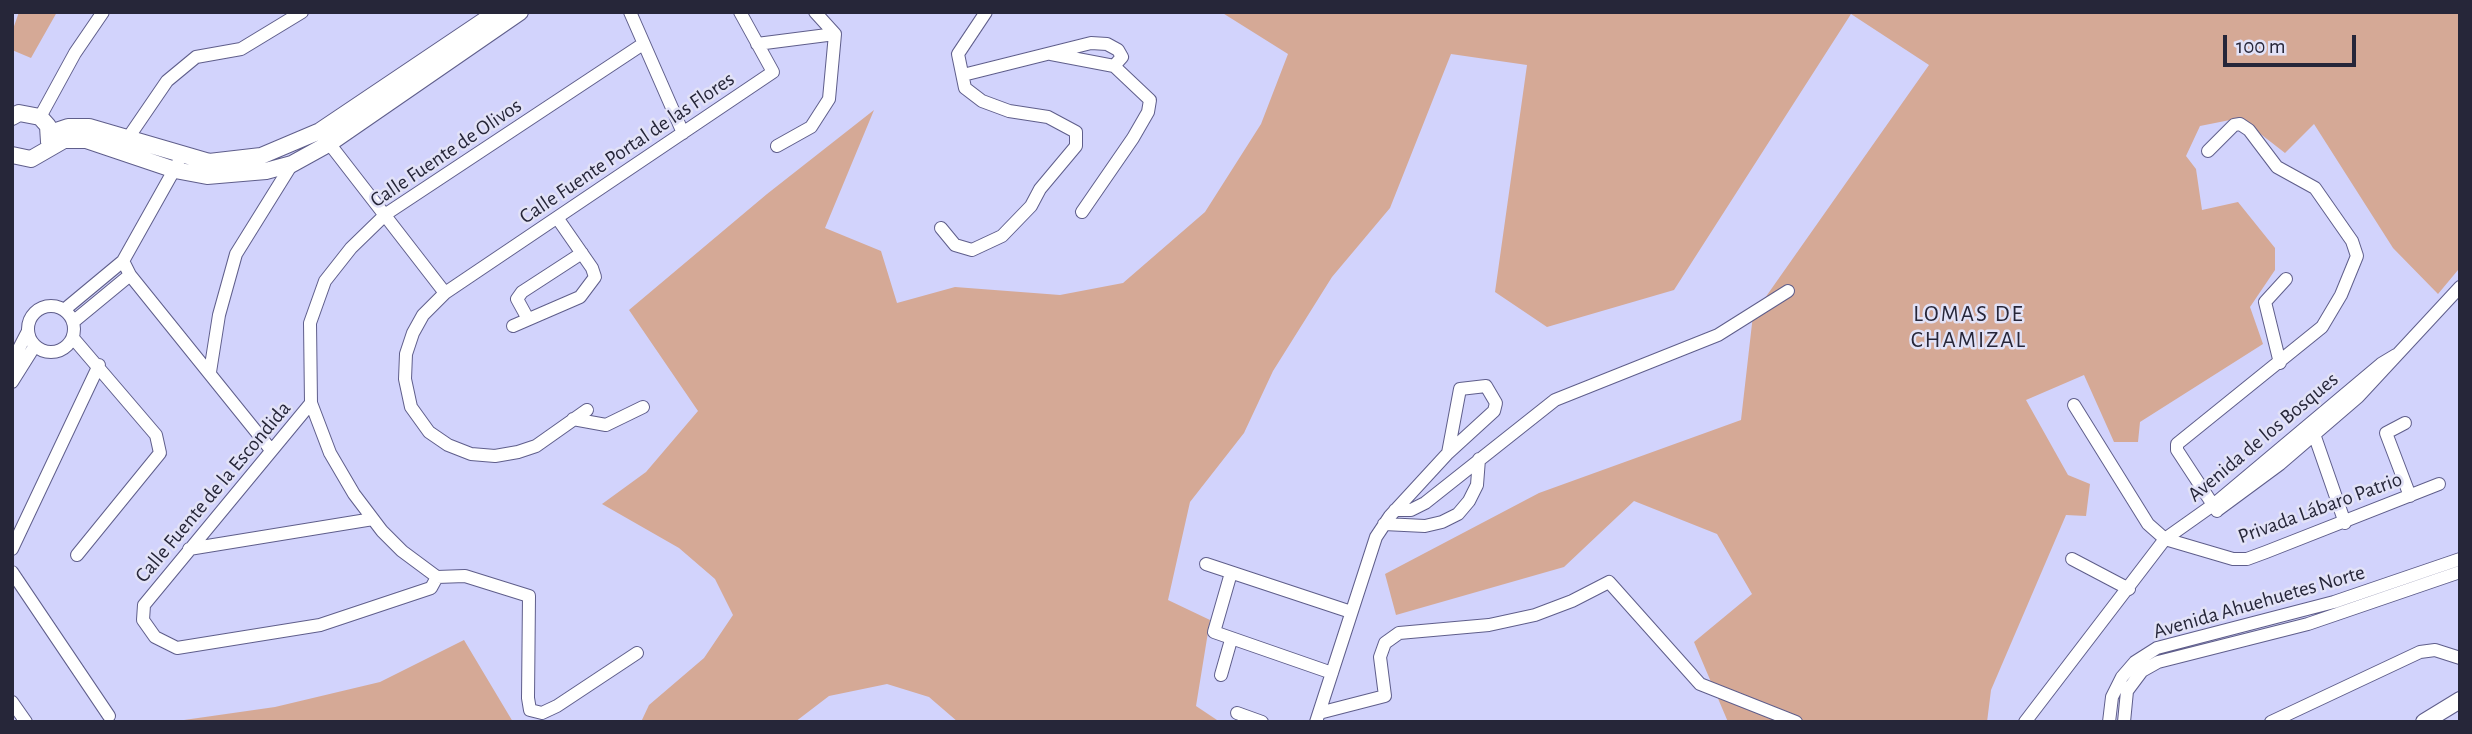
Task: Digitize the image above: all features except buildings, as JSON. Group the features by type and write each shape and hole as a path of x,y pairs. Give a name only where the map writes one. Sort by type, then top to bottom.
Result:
{"main road":[{"path":"12,155 31,159 49,140 68,127 89,127 128,138 206,176 266,171 292,163 497,12"},
{"path":"49,140 86,140 178,163 261,156 325,137 520,12"},
{"path":"12,117 19,113 40,117 49,140"},
{"path":"2424,722 2460,699"}],"street":[{"path":"40,117 75,52 103,12"},
{"path":"128,138 167,81 196,57 241,49 302,12"},
{"path":"630,12 683,133"},
{"name":"Calle Fuente Portal de las Flores","path":"587,410 536,446 495,456 460,450 429,432 411,407 405,379 407,354 423,315 445,293 773,72 740,12"},
{"path":"777,146 811,127 830,99 835,34 815,12"},
{"path":"941,228 955,246 972,250 1002,236 1031,206 1040,189 1076,146 1076,132 1048,117 1009,110 982,101 965,88 958,54 986,12"},
{"path":"757,44 835,34"},
{"path":"963,75 1091,43 1107,44 1118,50 1122,57 1114,66"},
{"name":"Calle Fuente de Olivos","path":"437,577 402,551 354,494 330,453 311,403 310,323 325,281 351,248 386,214 643,44"},
{"path":"1051,54 1114,66 1150,100 1150,106 1133,138 1082,212"},
{"path":"2208,151 2234,125 2240,124 2249,130 2277,167 2315,188 2356,248 2357,256 2330,318 2280,363 2177,444 2177,450 2215,508"},
{"path":"325,137 445,293"},
{"path":"64,310 123,261 178,163"},
{"path":"210,372 219,315 236,254 292,163"},
{"path":"513,326 580,297 591,286 595,277 558,219"},
{"path":"528,319 517,299 522,292 582,253"},
{"path":"123,261 130,275 271,450"},
{"path":"73,322 130,275"},
{"path":"2280,363 2265,302 2286,279"},
{"name":"Avenida de los Bosques","path":"2025,722 2169,540 2314,434 2358,397 2460,287"},
{"path":"1395,510 1411,510 1425,503 1555,400 1718,335 1788,291"},
{"path":"12,362 27,333 31,315 38,309 55,306 64,310 73,322 73,338 66,347 56,352 45,352 34,347 27,333"},
{"path":"73,338 99,365 156,435 160,453 76,555"},
{"path":"12,382 34,347"},
{"name":"Avenida de los Bosques","path":"2215,508 2375,369 2396,355"},
{"path":"12,550 99,365"},
{"path":"1317,718 1376,537 1395,510 1448,453 1494,411 1496,403 1489,388 1482,385 1460,389 1448,453"},
{"name":"Calle Fuente de la Escondida","path":"311,403 144,605 143,621 155,637 177,648 320,625 431,588 437,577"},
{"path":"2074,405 2134,506 2169,540"},
{"path":"573,419 606,425 643,407"},
{"path":"2405,424 2386,433 2410,496"},
{"path":"2314,434 2345,523"},
{"path":"1384,524 1425,526 1442,523 1458,514 1477,485 1479,459"},
{"name":"Privada Lábaro Patrio","path":"2169,540 2209,553 2247,559 2345,523 2439,484"},
{"path":"190,549 373,519"},
{"path":"2072,559 2129,589"},
{"name":"Avenida Ahuehuetes Norte","path":"2124,722 2127,691 2142,671 2158,662 2308,624 2460,559"},
{"path":"1206,564 1351,612"},
{"path":"12,572 109,716"},
{"name":"Avenida Ahuehuetes Norte","path":"2109,722 2112,697 2122,677 2135,662 2157,648 2460,572"},
{"path":"1231,573 1214,628 1218,636 1332,673"},
{"path":"437,577 465,576 529,596 527,674 530,710 542,713 557,706 637,653"},
{"path":"1317,718 1385,696 1380,657 1385,643 1399,633 1489,625 1535,615 1572,601 1609,582 1700,684 1796,722"},
{"path":"1221,675 1231,640"},
{"path":"2271,722 2420,652 2435,650 2460,657"},
{"path":"12,702 26,722"},
{"path":"1237,713 1262,722"}],"shaded area":[{"path":"19,12 57,12 31,58 12,50 12,32"},
{"path":"1221,12 2460,12 2458,270 2438,294 2393,248 2314,124 2285,153 2240,118 2200,126 2186,156 2196,169 2202,210 2238,202 2275,248 2275,270 2250,307 2263,344 2140,422 2138,442 2114,442 2084,375 2026,400 2068,475 2090,484 2086,516 2066,515 1991,690 1987,722 1728,722 1694,642 1752,594 1717,534 1634,501 1564,567 1396,615 1385,574 1539,493 1741,420 1753,315 1929,65 1851,14 1674,290 1547,327 1495,292 1527,65 1451,54 1390,208 1332,277 1273,371 1244,433 1190,502 1168,600 1210,620 1196,706 1220,722 958,722 929,697 887,684 829,696 795,722 641,722 649,705 704,658 733,615 715,579 679,548 602,504 646,472 698,411 629,310 767,194 874,110 825,228 881,251 897,303 955,287 1060,295 1123,283 1205,212 1261,124 1288,54"},
{"path":"464,640 513,722 170,722 275,707 380,682"}],"district":[{"name":"LOMAS DE CHAMIZAL","path":"1969,327"}]}
